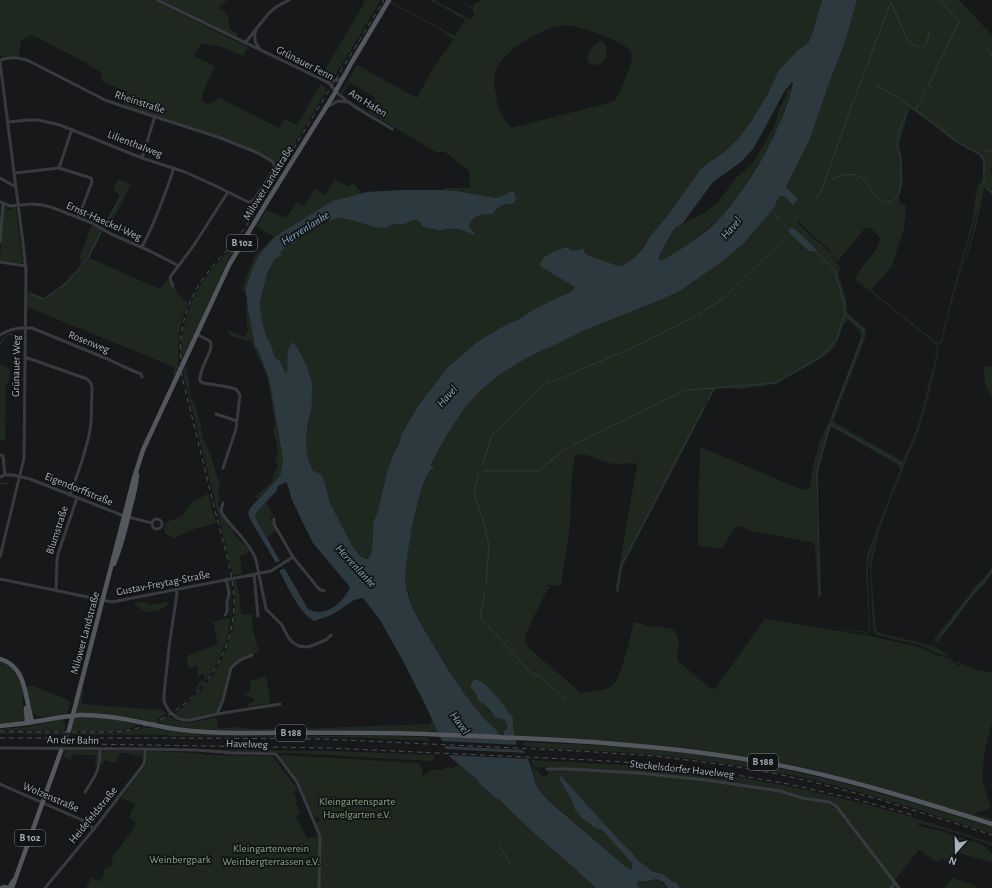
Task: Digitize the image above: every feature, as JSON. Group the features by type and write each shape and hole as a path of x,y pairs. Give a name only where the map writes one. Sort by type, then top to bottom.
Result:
{"main road":[{"name":"Milower Landstraße","path":"69,730 109,575 120,548 139,463 152,429 228,265 326,108 390,0"},
{"path":"0,660 8,662 17,670 22,680 30,714 30,723"},
{"path":"25,690 30,723"},
{"path":"30,714 35,718 46,720"},
{"name":"B 188","path":"0,726 30,723 62,717 92,715 112,716 180,730 221,732 368,732 428,734 650,746 764,762 810,772 867,786 992,824"},
{"name":"B 102","path":"12,888 61,751"},
{"name":"B 102","path":"4,887 11,885 17,872"}],"street":[{"name":"Grünauer Fenn","path":"157,0 327,82 336,91"},
{"path":"245,43 269,13 276,7 289,0"},
{"name":"Grünauer Fenn","path":"259,25 255,40 263,52"},
{"name":"Rheinstraße","path":"0,61 10,58 19,58 29,61 105,100 218,137 251,150 273,162 275,168 254,200 250,202"},
{"name":"Grünauer Weg","path":"0,61 26,266 26,357 23,464 0,557"},
{"path":"327,82 338,80 344,76"},
{"name":"Am Hafen","path":"336,91 347,102 392,129"},
{"path":"326,108 338,100 347,102"},
{"path":"142,158 155,116"},
{"name":"Lilienthalweg","path":"8,122 41,120 55,123 142,158 202,179 246,202 250,202"},
{"path":"59,168 72,129"},
{"path":"15,173 59,168 92,179 78,218"},
{"path":"142,247 169,184 174,168"},
{"path":"0,178 16,187"},
{"path":"173,286 170,278 194,245 228,192"},
{"path":"0,242 2,203"},
{"name":"Ernst-Haeckel-Weg","path":"2,203 10,206 33,204 51,207 92,223 111,234 142,247 179,266"},
{"path":"0,262 26,266"},
{"path":"0,335 8,331 26,328"},
{"name":"Rosenweg","path":"26,328 37,330 110,360 140,374 142,377"},
{"path":"196,334 210,341 212,344 202,368 199,378 200,381 203,383 236,389 240,395 236,429 223,468"},
{"name":"Blumstraße","path":"26,357 87,379 92,387 91,423 86,446 70,495"},
{"path":"216,414 238,420"},
{"path":"0,454 3,456 5,475"},
{"name":"Eigendorffstraße","path":"0,477 12,475 30,479 126,517 152,523"},
{"name":"Blumstraße","path":"56,591 57,557 77,498"},
{"path":"222,503 221,510 223,515 252,551 256,560 266,609 282,625 292,642 299,646 308,647 326,640 331,635"},
{"path":"274,519 274,524 293,557 319,589 324,591"},
{"name":"Gustav-Freytag-Straße","path":"0,579 112,602 274,570 293,557"},
{"path":"254,574 258,616"},
{"name":"Gustav-Freytag-Straße","path":"225,615 227,612 229,593 226,579"},
{"path":"176,590 177,593 164,694 166,706 171,713 177,718 186,720 280,704"},
{"path":"217,714 223,700 231,668 235,664 252,655"},
{"name":"An der Bahn","path":"0,748 145,749"},
{"name":"Heidefeldstraße","path":"85,792 98,769 100,749"},
{"name":"Heidefeldstraße","path":"45,888 94,829 144,764 145,749"},
{"name":"Havelweg","path":"145,749 276,754 297,782 320,836 319,888"},
{"name":"Steckelsdorfer Havelweg","path":"547,769 638,773 706,780 780,791 802,798 829,802 836,806 899,888"},
{"name":"Wolzenstraße","path":"0,784 82,820 94,829"},
{"path":"891,888 895,883"}],"green space":[{"path":"0,0 153,0 248,47 243,56 218,46 201,44 194,56 214,66 215,68 204,90 202,99 203,102 209,104 219,98 279,128 284,119 297,125 321,84 327,90 255,209 251,207 275,169 275,163 273,161 219,136 123,105 127,92 100,80 103,74 81,60 32,35 21,40 19,57 3,58 0,51"},
{"path":"160,0 227,0 219,8 225,12 229,18 229,28 238,34 237,37"},
{"path":"362,0 381,0 333,79 327,79 322,75 365,2"},
{"path":"430,0 435,0 469,19 473,17 473,11 471,8 458,0 473,8 473,4 484,0 822,0 808,43 798,50 779,70 766,97 752,120 738,139 723,153 700,170 668,215 651,235 642,250 634,258 622,266 618,266 594,258 584,250 573,251 569,249 542,261 540,266 576,287 574,290 534,309 523,317 500,328 476,343 448,367 418,406 401,435 399,444 387,472 378,511 373,523 371,554 369,558 365,559 361,557 347,538 330,503 324,480 313,471 309,463 305,444 312,403 311,377 302,357 288,350 286,374 279,360 275,357 265,333 260,302 268,271 275,259 280,256 280,253 289,244 293,244 322,222 339,218 374,227 388,227 393,224 404,224 417,220 430,229 474,231 469,226 475,217 492,214 502,205 513,204 509,192 496,198 443,190 444,188 470,188 469,171 445,152 436,152 368,112 376,98 349,82 342,95 341,93 357,65 417,98 433,68 453,40 444,32 391,3 392,2 455,36 465,20","holes":["566,25 609,38 631,51 632,58 629,68 615,99 613,102 511,128 501,113 494,86 495,73 499,63 519,44 528,39 551,28"]},
{"path":"857,0 959,0 992,35 992,167 990,171 992,171 992,195 984,188 976,228 953,308 977,214 940,345 937,345 856,280 855,278 860,270 876,250 880,239 874,231 870,228 865,228 837,261 830,251 799,221 797,223 832,254 841,270 937,347 939,351 919,430 870,555 868,570 870,631 864,633 815,625 866,632 868,631 866,570 867,554 900,470 898,465 834,428 830,428 818,473 818,539 821,596 818,596 815,545 809,541 751,531 739,526 734,528 722,549 698,545 700,447 803,490 807,490 810,487 812,470 820,441 831,417 861,337 860,331 848,320 842,327 837,343 828,354 776,384 741,389 716,389 714,391 624,564 619,592 615,591 637,465 635,463 609,463 583,455 575,456 572,472 570,525 561,586 546,585 552,587 547,590 526,633 525,640 530,649 581,693 605,689 612,686 618,676 625,657 634,623 636,622 650,627 655,626 672,629 676,633 679,643 677,656 678,661 711,689 715,689 765,619 876,637 922,648 933,654 950,659 959,666 961,665 955,660 976,670 992,672 992,721 985,749 982,780 991,808 974,814 992,819 992,822 893,791 799,767 698,750 650,745 514,736 513,724 509,712 485,684 472,689 481,703 484,704 490,712 504,720 507,725 507,729 504,731 504,735 501,736 474,708 458,685 419,621 406,585 406,568 410,536 427,474 430,470 434,469 431,464 445,438 465,407 482,389 498,376 542,350 585,330 680,291 720,263 768,213 780,196 784,196 793,205 797,201 796,197 786,187 810,139 846,39","holes":["910,108 955,142 978,155 982,159 983,165 983,178 978,186 972,222 939,343 871,290 892,266 904,228 906,206 900,203 899,196 903,185 902,157 899,144","840,270 935,346 937,351 916,431 903,460 834,422 865,339 866,329 850,316 847,311 846,300 838,273"]},
{"path":"600,41 603,41 606,45 606,55 602,63 593,65 588,62 587,58 590,50"},
{"path":"792,87 773,139 738,197 719,219 689,245 662,261 659,259 659,256 676,227 704,213 719,201 735,179 753,163 774,128 779,109 786,96 787,90"},
{"path":"118,179 131,184 118,211 106,229 103,227 120,195 113,190"},
{"path":"335,179 347,186 350,186 352,182 362,193 332,201 282,232 264,249 252,270 245,290 242,289 255,256 274,237 256,226 266,210 286,218 297,202 304,206 315,189 325,195"},
{"path":"4,206 7,207 8,210 12,209 12,207 16,208 23,263 1,261 0,259"},
{"path":"92,225 103,231 89,258 160,289 170,277 177,292 188,303 179,334 179,368 176,375 174,374 172,379 174,367 27,307 28,291 44,298 62,285 81,265 80,256"},
{"path":"240,239 242,240 227,262 181,363 184,326 187,314 197,292 203,281 214,267"},
{"path":"247,304 254,345 258,350 269,379 284,472 259,498 254,497 271,483 278,464 275,460 278,451 273,429 275,425 268,379 252,343 250,341 231,336 227,331 245,337 248,330 246,319"},
{"path":"0,364 10,368 9,382 6,383 5,440 0,440"},
{"path":"186,366 191,398 196,406 204,442 206,442 208,451 210,452 220,486 218,493 220,499 218,503 220,511 234,532 233,533 250,551 240,557 242,574 233,575 183,372"},
{"path":"984,366 992,367 992,396 987,390 984,378"},
{"path":"208,494 216,523 191,530 174,538 165,534 165,523 183,515 192,502"},
{"path":"274,494 266,503 274,516 270,518 277,531 267,538 255,515"},
{"path":"881,528 872,561 871,571 876,630 880,633 936,647 950,657 935,653 923,646 877,635 874,632 870,561"},
{"path":"992,567 992,574 983,586 973,596 938,642 935,641 934,639"},
{"path":"236,579 241,614 252,615 253,631 259,652 242,658 234,664 228,675 221,703 215,713 194,718 179,717 174,714 187,704 209,681 224,654 230,639 233,623 235,600 233,580"},
{"path":"229,580 231,591 231,614 230,625 224,647 214,668 195,692 199,682 204,680 205,677 204,674 198,676 197,666 188,668 187,656 218,644 213,622 230,618"},
{"path":"144,602 150,605 169,602 162,609 145,612 133,603"},
{"path":"0,662 6,664 15,672 22,688 25,718 20,722 0,724"},
{"path":"266,676 271,703 247,707 249,703 252,703 254,700 253,698 244,695 244,693 250,692 250,681"},
{"path":"34,686 68,700 70,703 67,714 41,717 33,713 30,708 27,687"},
{"path":"82,689 84,689 81,704 159,710 160,707 167,714 152,722 111,714 75,714"},
{"path":"169,716 175,720 187,723 198,722 216,717 219,729 236,727 270,729 286,727 291,729 430,724 432,719 438,732 220,730 195,729 156,722"},
{"path":"88,717 122,720 139,724 124,730 115,731 71,731 75,718"},
{"path":"65,719 62,724 66,724 64,731 0,730 28,727"},
{"path":"149,727 182,732 214,734 280,736 409,736 427,737 431,741 369,738 0,734 0,732 107,733 130,731"},
{"path":"525,742 616,746 664,751 714,757 782,769 861,788 992,827 992,834 868,794 792,775 740,766 626,752 540,748 522,745"},
{"path":"174,749 331,751 435,755 433,760 429,761 330,755"},
{"path":"66,750 97,751 99,754 97,765 95,765 96,755 73,755 71,760 63,757"},
{"path":"103,751 141,751 143,753 143,758 127,753 120,753 116,763 104,760 101,766 101,754"},
{"path":"150,751 196,753 207,755 273,756 298,790 294,792 297,801 295,802 301,813 296,816 307,839 318,835 319,838 322,837 316,823 320,820 319,817 314,818 299,783 280,757 281,755 418,763 421,766 423,776 431,770 442,770 459,765 480,781 486,789 498,798 596,888 86,888 91,878 100,881 104,875 103,871 113,865 111,859 136,823 129,817 135,804 121,798 146,765 147,753"},
{"path":"529,759 533,768 544,777 550,770 550,767 536,767 531,760 637,766 689,771 742,778 808,790 888,810 992,843 992,846 980,841 918,823 919,826 942,831 984,846 992,854 992,862 958,853 952,856 950,863 943,859 937,862 919,850 895,880 833,802 804,797 786,791 742,784 742,786 785,793 831,805 836,809 898,888 680,888 677,883 673,882 663,874 651,871 640,862 561,776 560,780 571,799 575,810 590,825 602,830 633,864 632,868 630,870 619,861 541,793 535,780"},
{"path":"952,878 974,885 978,888 944,888"},
{"path":"654,879 660,881 668,888 639,888 637,883 638,881 650,881"}],"water":[{"path":"822,0 857,0 846,39 810,139 786,187 798,199 793,205 784,196 780,196 773,209 743,244 720,263 680,291 585,330 542,350 498,376 482,389 465,407 445,438 431,464 434,469 430,470 426,478 415,515 410,536 405,573 408,594 414,611 463,692 501,736 504,735 504,731 507,729 504,719 495,717 484,704 479,702 476,694 471,688 472,683 476,679 485,684 498,698 513,718 517,745 522,749 528,758 538,788 549,801 631,870 633,864 602,830 595,828 583,819 575,810 571,799 560,780 559,777 561,776 640,862 651,871 663,874 673,882 676,882 680,888 668,888 663,882 656,879 638,881 637,883 639,888 596,888 534,833 498,798 497,799 479,783 479,781 449,756 402,659 380,620 363,598 354,600 329,616 314,621 303,612 294,599 280,570 285,569 308,609 314,612 327,610 339,603 350,587 313,543 291,497 286,482 278,486 276,492 255,515 280,561 276,563 250,519 248,513 250,508 280,476 283,459 269,379 258,350 254,345 245,290 257,259 273,239 332,201 367,192 401,190 446,190 496,198 511,191 514,192 516,198 513,204 505,204 492,214 478,216 473,219 469,226 475,233 473,235 458,229 439,230 428,228 422,226 417,220 404,224 393,224 384,228 339,218 322,222 293,244 289,244 280,253 282,256 275,259 268,271 260,302 265,333 275,357 279,360 286,374 287,357 290,345 293,342 305,362 311,379 312,405 306,439 310,464 313,471 320,474 324,480 330,503 351,544 361,557 368,559 371,554 373,523 378,511 387,472 399,444 401,435 418,406 448,367 476,343 500,328 523,317 534,309 574,290 575,287 540,266 541,262 546,256 566,247 573,251 584,249 585,253 592,257 618,266 622,266 634,258 642,250 651,235 668,215 700,170 723,153 738,139 766,97 779,70 798,50 808,43","holes":["791,83 793,83 786,107 772,140 755,171 741,192 719,219 700,236 663,260 659,260 659,256 672,232 676,227 683,223 713,182 741,162 753,149 784,92"]},
{"path":"790,228 795,229 815,248 816,251 809,251 790,234 788,230"}],"pier":[{"path":"440,741 521,745 525,750 442,746"},
{"path":"443,749 527,753 530,759 446,755"}],"waterway":[{"path":"928,86 959,22 941,1 942,0"},
{"path":"855,97 891,2 907,39 911,43 915,46 925,46 929,31"},
{"path":"988,50 992,56"},
{"path":"876,85 900,99 959,143 980,154 984,160 983,185"},
{"path":"916,110 926,90"},
{"path":"816,198 821,192 853,102"},
{"path":"831,179 842,175 856,175 865,180 871,190 884,202 894,200 899,193 901,184 901,163 897,146 901,127 907,111"},
{"path":"985,152 992,150"},
{"path":"987,188 992,193"},
{"path":"105,225 121,197"},
{"path":"772,211 780,220"},
{"path":"32,295 44,299 68,282 88,258 101,232"},
{"path":"699,314 725,297 784,239"},
{"path":"786,377 820,357 830,347 837,338 845,313 844,303 834,269 815,251"},
{"path":"845,314 863,329 864,334"},
{"path":"554,381 632,348 694,317"},
{"path":"0,344 5,337 10,334 20,338"},
{"path":"832,418 862,339"},
{"path":"714,388 775,383 782,379"},
{"path":"483,464 494,433 542,386 550,382"},
{"path":"573,445 686,390 714,388 708,400"},
{"path":"617,591 621,566 704,407"},
{"path":"820,595 817,473 830,424 902,464"},
{"path":"484,471 538,471 568,447"},
{"path":"479,471 474,493 485,526 489,546 486,584"},
{"path":"0,484 7,483"},
{"path":"943,633 992,570"},
{"path":"485,590 480,617 530,672 541,677 565,699"},
{"path":"499,845 510,864"}],"tunnel":[{"path":"61,751 69,730"}],"railway":[{"path":"0,731 117,732 151,724 170,714 188,701 203,686 215,669 225,649 231,629 234,596 228,562 182,377 180,351 186,315 195,291 249,221 384,0"},
{"path":"0,738 323,739 655,756 727,765 813,782 878,799 992,835"},
{"path":"84,744 329,748 655,764 708,770 788,784 855,799 916,816"}],"water label":[{"name":"Herrenlanke","path":"305,228"},
{"name":"Havel","path":"731,228"},
{"name":"Havel","path":"447,396"},
{"name":"Herrenlanke","path":"356,566"},
{"name":"Havel","path":"460,723"}],"park label":[{"name":"Kleingartensparte Havelgarten e.V.","path":"357,807"},
{"name":"Kleingartenverein Weinbergterrassen e.V.","path":"271,854"},
{"name":"Weinbergpark","path":"180,859"}]}
